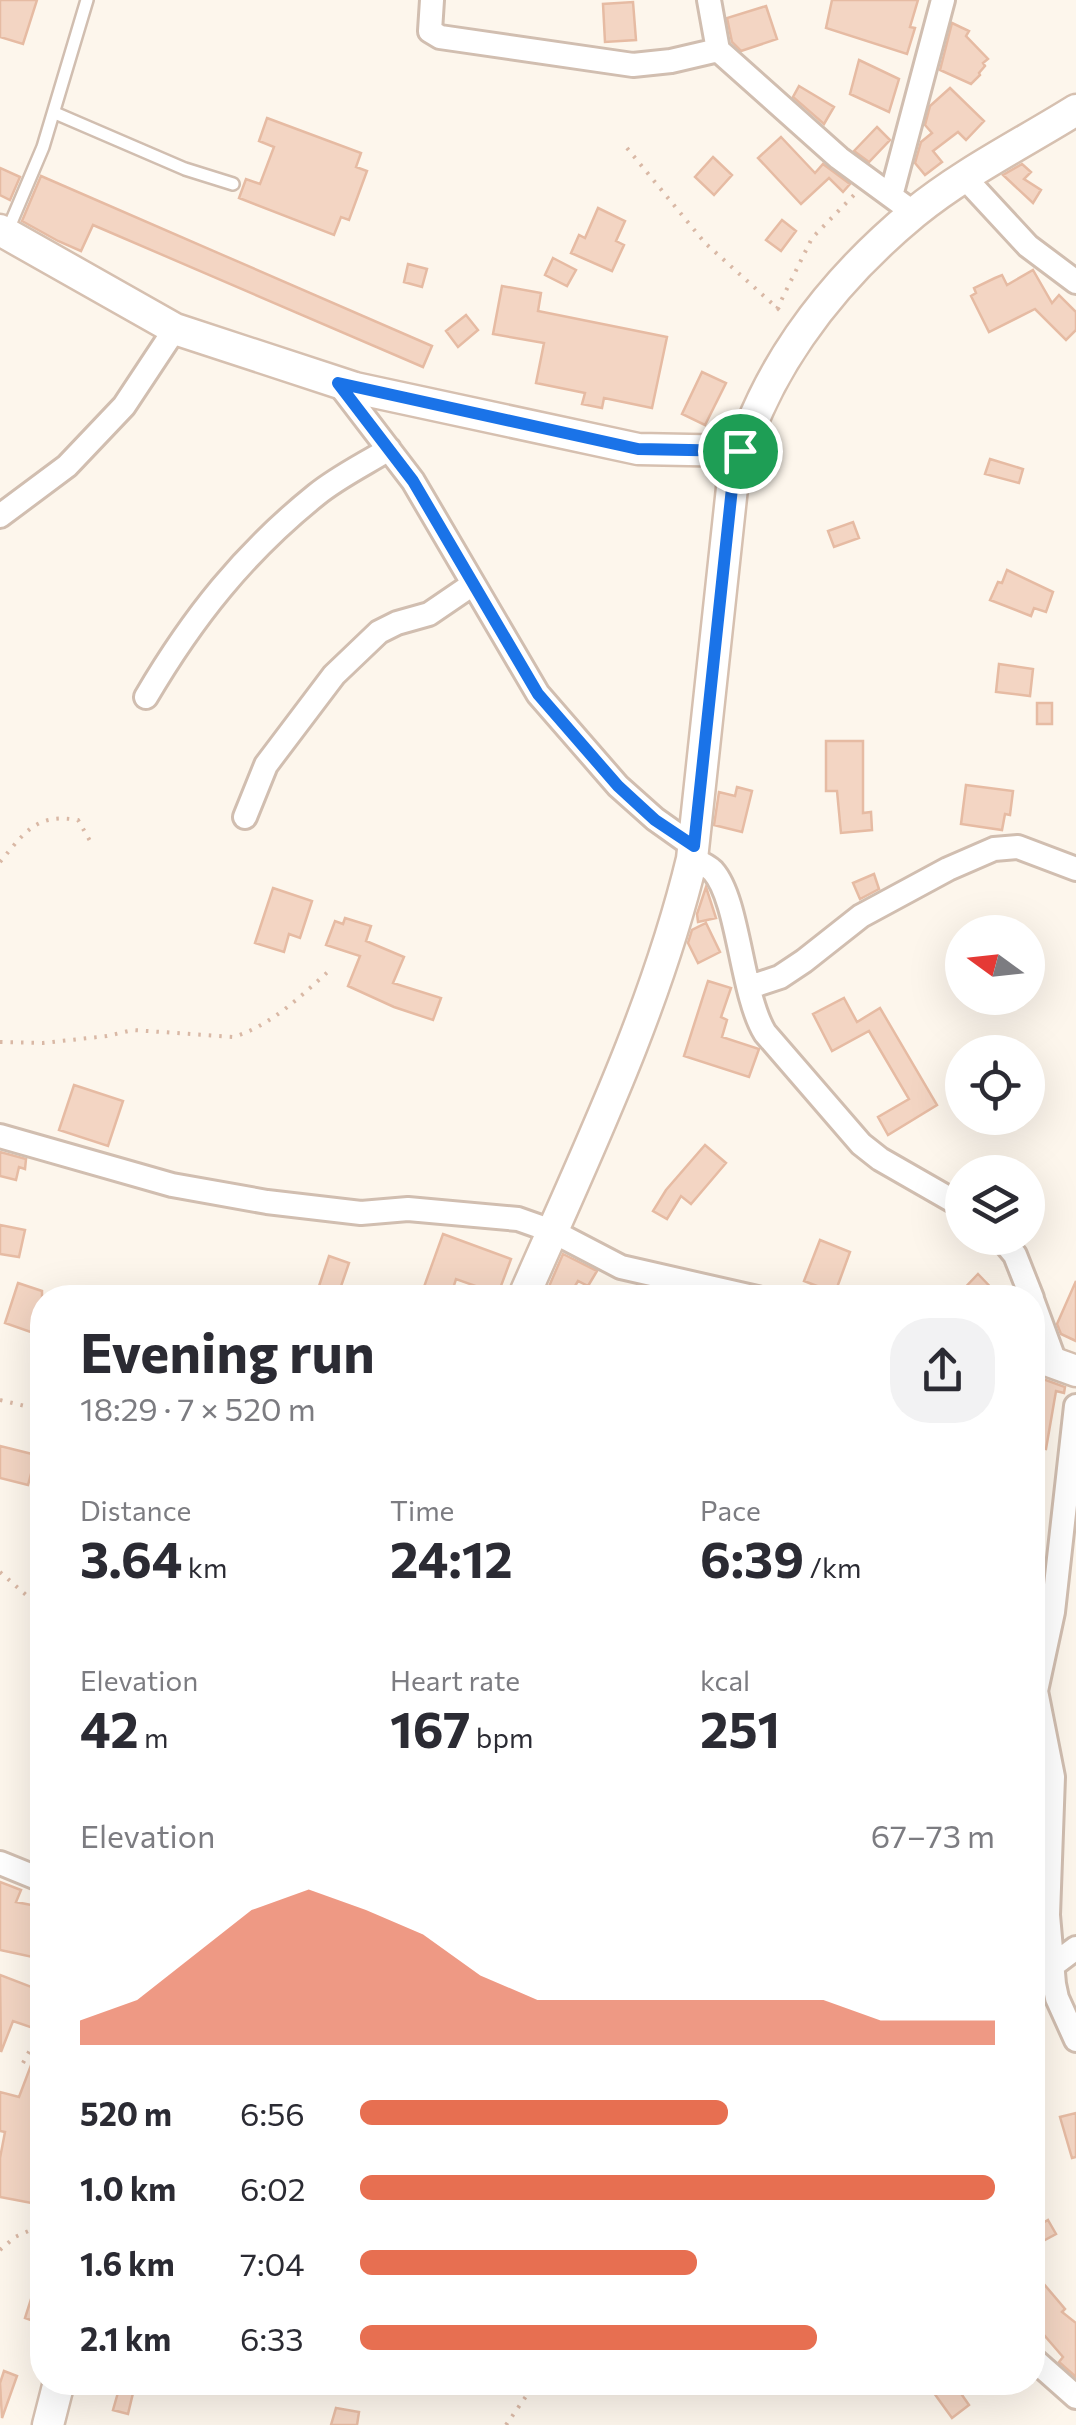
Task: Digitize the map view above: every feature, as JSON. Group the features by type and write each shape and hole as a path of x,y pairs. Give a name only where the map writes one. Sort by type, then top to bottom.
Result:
{"street":[{"path":"432,0 430,31 440,37 634,64 671,61 718,50"},
{"path":"709,0 718,50 839,158 902,204"},
{"path":"529,1285 660,978 693,853 732,488 740,451 764,392 804,329 902,204 944,0"},
{"path":"902,204 965,178 1076,110"},
{"path":"965,178 1028,246 1076,282"},
{"path":"3,231 176,329 338,383 638,449 740,451"},
{"path":"0,516 67,466 124,406 176,329"},
{"path":"338,383 413,481 538,694 618,786 714,872 727,902 755,1014 765,1033 860,1144 945,1196"},
{"path":"146,697 196,618 236,569 320,492 389,448"},
{"path":"245,818 266,765 334,675 380,632 398,622 429,614 473,584"},
{"path":"750,988 780,977 861,916 994,849 1018,848 1076,869"},
{"path":"0,1136 172,1184 232,1196 345,1212 408,1210 503,1216 552,1231 621,1266 702,1285"},
{"path":"1015,1255 1027,1285"},
{"path":"1045,1336 1054,1362"},
{"path":"1045,1644 1053,1612 1076,1406"},
{"path":"1045,1738 1053,1777 1048,1915 1052,1967 1057,1998 1076,2040"},
{"path":"0,1863 30,1875"},
{"path":"1045,1972 1076,1948"},
{"path":"1045,2370 1076,2398"},
{"path":"48,2425 56,2395"}],"lane":[{"path":"3,231 43,148 87,0"},
{"path":"54,113 185,169 233,184"}],"path":[{"path":"627,148 705,243 804,329"},
{"path":"777,309 812,238 870,179"},
{"path":"0,862 34,824 56,816 78,820 93,846"},
{"path":"0,1042 43,1043 133,1030 234,1036 248,1032 294,1002 331,969"},
{"path":"0,1400 30,1407"},
{"path":"0,1572 30,1599"},
{"path":"23,2063 30,2050"},
{"path":"0,2250 15,2236 30,2230"},
{"path":"506,2425 527,2395"}],"building":[{"path":"0,0 37,0 23,44 0,37"},
{"path":"832,0 918,0 907,54 826,28"},
{"path":"633,2 636,40 605,42 603,4"},
{"path":"766,6 777,39 741,51 732,42 727,18"},
{"path":"952,23 969,31 966,36 988,59 971,84 940,70"},
{"path":"859,60 899,79 889,112 850,94"},
{"path":"799,86 834,107 824,124 793,97"},
{"path":"950,88 984,121 966,140 958,132 933,151 942,162 925,175 915,163 921,142 932,133 925,125 930,106"},
{"path":"267,118 361,153 356,167 367,171 349,220 341,217 334,235 239,198 246,179 260,184 274,147 259,141"},
{"path":"877,127 890,140 869,162 854,151"},
{"path":"781,137 815,173 823,164 850,184 843,192 829,178 801,204 758,158"},
{"path":"713,157 732,175 714,195 695,177"},
{"path":"1022,164 1031,172 1024,179 1041,190 1033,203 1003,175"},
{"path":"0,168 20,177 10,200 0,195"},
{"path":"41,176 432,346 423,367 93,225 81,251 58,241 22,221"},
{"path":"598,208 625,221 616,241 624,245 612,271 571,253 579,235 585,238"},
{"path":"782,220 796,231 781,251 766,240"},
{"path":"553,258 576,270 567,286 545,275"},
{"path":"408,264 427,269 422,287 404,282"},
{"path":"1033,270 1052,303 1059,295 1076,312 1076,330 1066,340 1035,309 989,332 971,296 976,293 974,288 1002,275 1007,285"},
{"path":"502,286 541,293 538,311 667,337 652,408 604,398 602,408 582,404 585,393 536,383 544,343 493,334"},
{"path":"466,315 478,330 458,347 446,331"},
{"path":"702,372 726,383 705,425 682,414"},
{"path":"990,459 1023,469 1019,483 985,474"},
{"path":"853,522 859,538 834,547 828,531"},
{"path":"1007,570 1053,592 1046,612 1034,608 1031,616 990,600"},
{"path":"999,664 1033,669 1030,696 996,692"},
{"path":"1037,703 1052,703 1052,724 1037,724"},
{"path":"826,741 863,741 863,813 871,812 872,830 841,833 837,791 826,791"},
{"path":"966,785 1013,791 1010,815 1005,814 1002,830 961,824"},
{"path":"737,787 752,791 742,832 714,825 719,792 735,796"},
{"path":"874,874 879,889 860,899 853,883"},
{"path":"706,887 716,918 698,922 697,914"},
{"path":"273,888 312,901 300,938 289,934 284,952 255,943"},
{"path":"345,918 371,926 366,941 404,957 393,983 441,998 433,1020 348,986 360,956 326,945 335,921 343,924"},
{"path":"706,923 720,952 698,963 688,943 692,930"},
{"path":"708,981 731,988 721,1017 727,1020 722,1037 759,1049 749,1077 684,1056"},
{"path":"844,998 857,1022 880,1008 937,1105 888,1135 878,1117 909,1099 869,1031 832,1051 813,1014"},
{"path":"74,1085 123,1101 108,1146 59,1130"},
{"path":"705,1145 726,1163 691,1204 681,1196 667,1219 653,1211 666,1190"},
{"path":"0,1152 26,1159 25,1169 19,1167 16,1180 0,1176"},
{"path":"0,1225 25,1230 19,1257 0,1254"},
{"path":"443,1234 511,1259 501,1285 473,1285 456,1279 454,1285 425,1285"},
{"path":"820,1240 850,1252 838,1285 804,1281"},
{"path":"563,1254 597,1271 589,1285 578,1281 576,1285 550,1285"},
{"path":"329,1256 349,1263 341,1285 319,1285"},
{"path":"978,1274 989,1285 967,1285"},
{"path":"1076,1281 1076,1341 1061,1334 1057,1324"},
{"path":"18,1283 30,1287 30,1332 5,1323"},
{"path":"1045,1380 1065,1387 1064,1393 1056,1391 1046,1449"},
{"path":"0,1446 30,1454 28,1485 0,1478"},
{"path":"0,1882 21,1890 16,1902 30,1905 30,1956 0,1950"},
{"path":"0,1975 30,1986 30,2027 13,2021 1,2052"},
{"path":"30,2068 30,2203 0,2197 5,2132 0,2131 0,2092 19,2097"},
{"path":"1076,2113 1076,2157 1072,2158 1060,2117"},
{"path":"1048,2220 1056,2234 1045,2240"},
{"path":"1045,2285 1065,2309 1062,2312 1076,2323 1076,2377 1059,2362 1063,2357 1045,2336"},
{"path":"4,2371 17,2376 2,2418 0,2383"},
{"path":"117,2395 133,2395 128,2414 113,2410"},
{"path":"935,2395 962,2395 969,2405 952,2418"},
{"path":"336,2408 359,2412 357,2425 331,2425"}],"route":[{"path":"338,383 638,449 740,451 732,488 708,690 694,846 655,820 618,786 538,694 413,481 338,383"}]}
